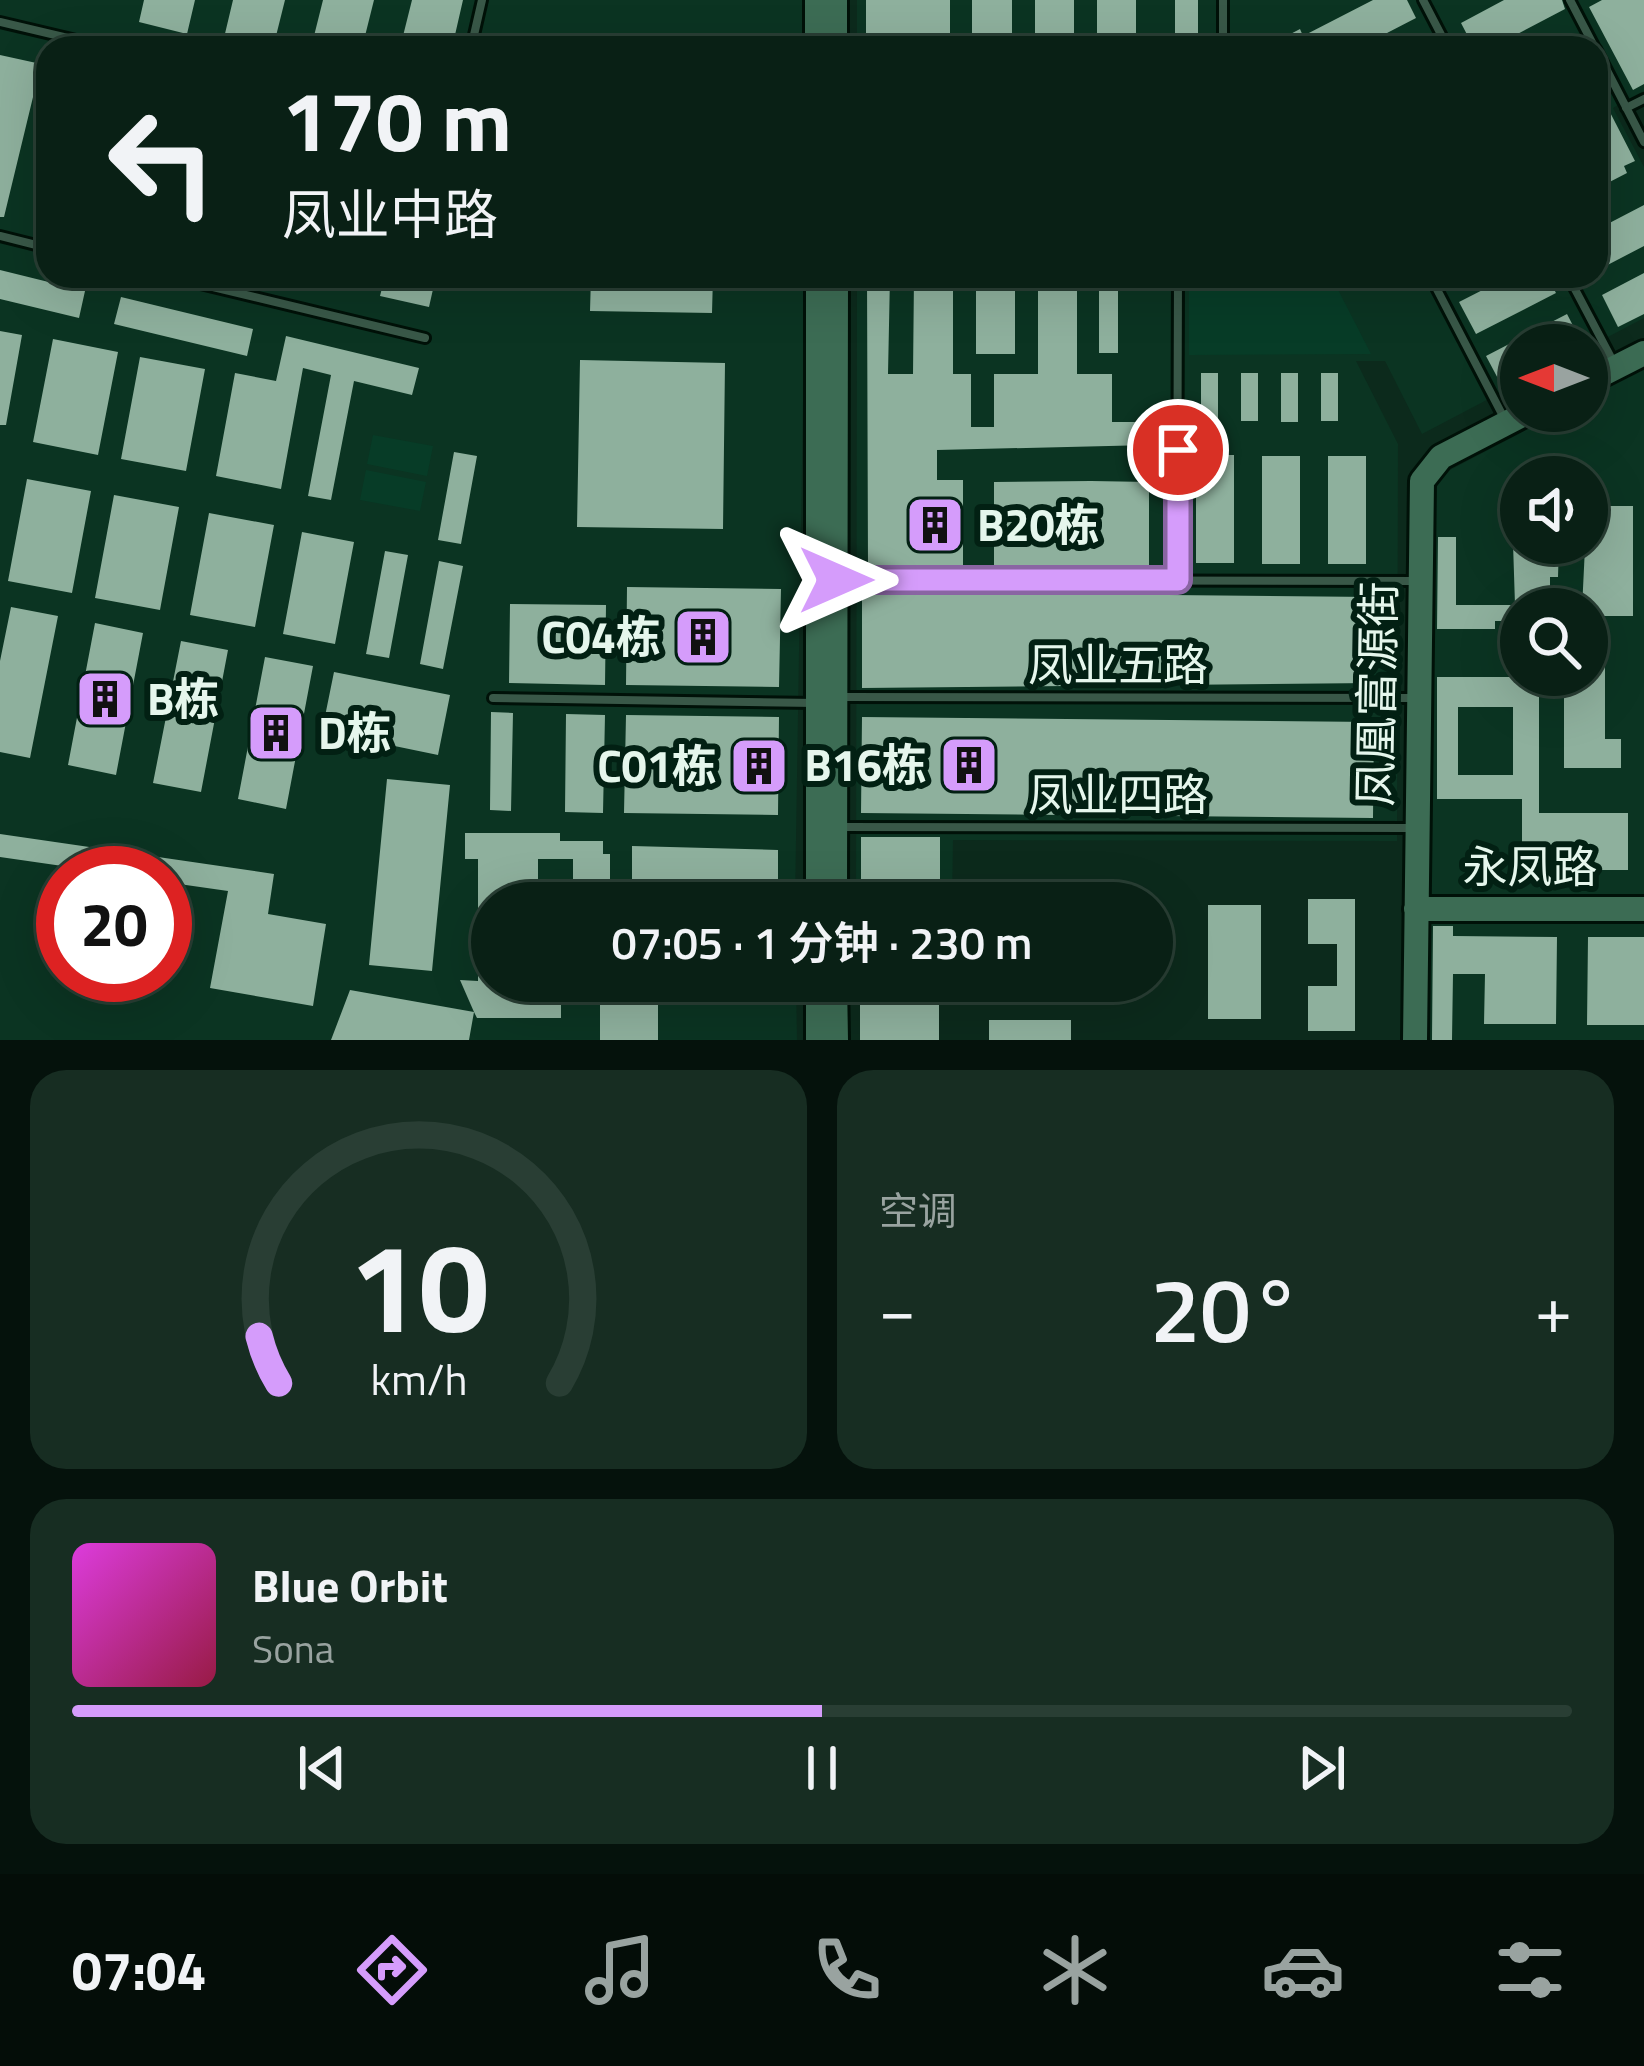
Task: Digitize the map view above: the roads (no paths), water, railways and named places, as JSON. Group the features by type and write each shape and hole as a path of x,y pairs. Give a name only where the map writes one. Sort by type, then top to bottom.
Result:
{"street":[{"path":"818,0 818,36"},
{"path":"835,0 836,36"},
{"path":"818,288 827,580"},
{"path":"820,882 826,827 836,288"},
{"path":"1608,371 1644,352"},
{"name":"凤凰富源街","path":"1415,1040 1420,581 1426,472 1441,457 1500,427"},
{"path":"826,827 833,882"},
{"name":"永凤路","path":"1416,909 1644,909"},
{"path":"818,1002 818,1040"},
{"path":"836,1002 836,1040"}],"lane":[{"path":"474,36 482,0"},
{"path":"1223,0 1223,36"},
{"path":"1423,0 1442,36"},
{"path":"1570,0 1589,36"},
{"path":"0,22 59,36"},
{"path":"1608,80 1644,142"},
{"path":"1626,108 1644,99"},
{"path":"0,236 36,245"},
{"path":"217,288 425,338"},
{"path":"1178,288 1178,580"},
{"path":"1436,288 1500,410"},
{"path":"1574,288 1616,367"},
{"path":"827,580 1420,581"},
{"name":"凤业五路","path":"493,698 1419,698"},
{"name":"凤业四路","path":"826,827 1418,828"}],"place":[{"name":"B20栋","path":"935,525"},
{"name":"C04栋","path":"703,637"},
{"name":"B栋","path":"105,699"},
{"name":"D栋","path":"276,733"},
{"name":"B16栋","path":"969,765"},
{"name":"C01栋","path":"759,766"}]}
